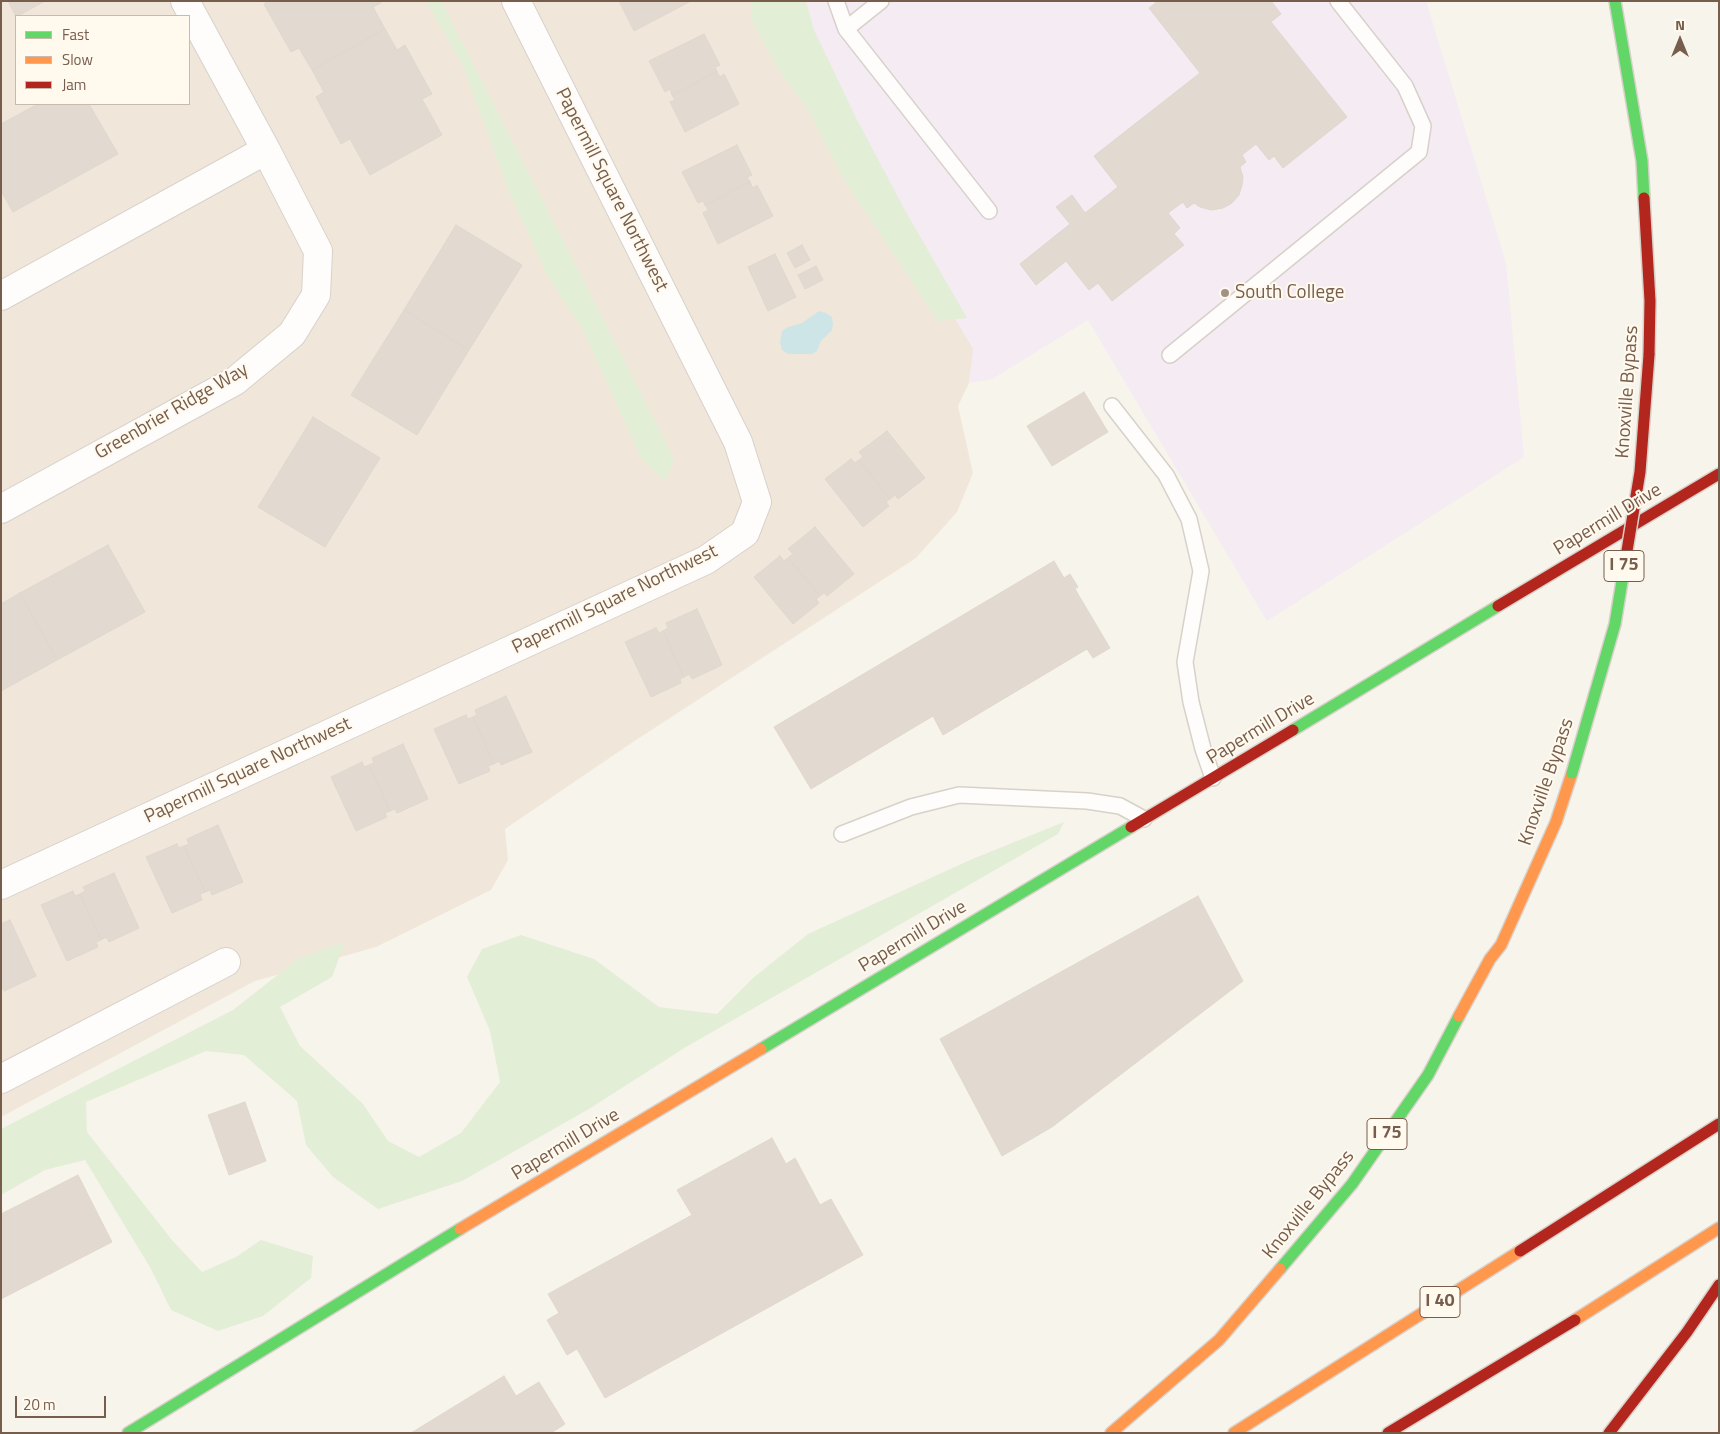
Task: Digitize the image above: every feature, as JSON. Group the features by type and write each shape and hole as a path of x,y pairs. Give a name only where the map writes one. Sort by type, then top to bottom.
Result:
{"main road":[{"name":"Knoxville Bypass","path":"1111,1433 1219,1340 1352,1184 1428,1075 1490,959 1501,945 1556,822 1615,624 1640,472 1649,355 1650,301 1642,161 1615,1"},
{"name":"Papermill Drive","path":"128,1433 449,1236 1719,474"},
{"name":"I 40","path":"1234,1433 1719,1124"},
{"path":"1388,1433 1561,1329 1719,1228"},
{"path":"1609,1433 1687,1332 1719,1285"}],"street":[{"name":"Greenbrier Ridge Way","path":"1,509 235,381 292,334 316,295 318,251 266,150 185,1"},
{"name":"Papermill Square Northwest","path":"1,885 706,560 745,533 757,502 738,442 516,1"},
{"path":"1,296 266,150"},
{"path":"1,1079 226,962"}],"lane":[{"path":"836,1 846,29 989,211"},
{"path":"846,29 881,1"},
{"path":"1170,355 1419,152 1422,126 1405,86 1338,1"},
{"path":"1112,406 1166,475 1189,519 1201,571 1186,662 1191,702 1203,749 1213,778"},
{"path":"842,834 911,806 959,795 1087,801 1120,806 1144,819"}],"shaded area":[{"path":"1,1 789,1 924,266 974,349 969,383 958,406 973,473 957,512 916,558 633,742 505,829 508,860 491,890 376,947 255,981 1,1117"},
{"name":"South College","path":"789,1 1426,1 1506,263 1524,457 1267,621 1088,320 992,379 969,383 973,349 924,266"}],"green space":[{"path":"426,1 441,1 674,458 665,482 641,458 583,330 548,277 511,196 463,67"},
{"path":"751,1 806,1 814,30 856,118 907,214 967,318 938,321 845,181 807,108 777,67 752,20"},
{"path":"1064,822 1058,834 686,1047 589,1109 462,1181 378,1209 333,1177 306,1145 297,1101 244,1055 206,1051 86,1102 87,1132 172,1240 202,1272 236,1257 261,1240 313,1256 311,1278 263,1316 218,1331 171,1310 151,1269 85,1160 45,1170 1,1195 1,1129 233,1010 299,958 345,942 332,977 280,1007 300,1046 363,1104 388,1141 419,1157 461,1133 500,1082 490,1031 467,977 482,949 521,935 594,959 659,1007 717,1014 753,978 808,934 970,860"}],"water":[{"path":"819,311 832,317 833,323 832,330 821,341 817,351 812,354 788,354 782,350 780,342 782,331 802,323"}],"building":[{"path":"8,1 45,1 20,15 15,15"},
{"path":"269,1 380,1 381,3 373,7 385,29 312,70 299,48 291,52 264,4"},
{"path":"619,1 688,1 689,2 634,31"},
{"path":"1158,1 1271,1 1281,14 1271,22 1347,117 1283,168 1274,156 1269,160 1256,144 1242,155 1246,162 1240,167 1243,177 1242,185 1239,195 1232,203 1223,208 1211,210 1194,203 1187,208 1183,202 1168,213 1180,228 1174,234 1184,245 1112,301 1098,283 1089,290 1066,261 1036,285 1020,264 1070,224 1056,207 1072,195 1085,213 1118,187 1094,156 1200,73 1149,8"},
{"path":"385,29 397,50 405,45 432,94 422,99 442,135 370,175 350,139 341,144 316,97 324,92 312,70"},
{"path":"704,34 720,65 715,67 717,72 672,95 670,89 665,92 649,61"},
{"path":"717,72 720,77 724,74 739,104 685,132 670,102 675,100 672,95"},
{"path":"36,105 90,105 118,154 13,212 1,191 1,124"},
{"path":"737,145 752,175 747,177 750,182 705,205 703,201 698,203 682,172"},
{"path":"750,182 753,188 757,185 773,216 718,244 703,213 708,210 705,205"},
{"path":"456,225 522,265 469,350 404,310"},
{"path":"802,245 810,260 795,268 787,253"},
{"path":"775,254 796,297 768,311 748,267"},
{"path":"816,266 823,280 805,289 798,275"},
{"path":"404,310 469,350 417,435 351,395"},
{"path":"1084,392 1108,432 1052,466 1027,426"},
{"path":"313,417 380,458 325,547 258,507"},
{"path":"887,431 925,478 898,499 895,495 890,499 859,460 863,457 859,452"},
{"path":"851,459 855,463 859,460 890,499 886,502 889,506 863,527 825,479"},
{"path":"815,527 854,574 827,596 824,593 820,596 788,558 793,554 788,549"},
{"path":"108,545 145,612 57,660 20,593"},
{"path":"780,556 784,561 788,558 820,596 816,599 819,603 793,624 754,577"},
{"path":"1054,561 1064,578 1070,574 1078,587 1075,589 1110,648 1093,658 1087,649 943,735 933,716 811,789 774,727"},
{"path":"20,593 57,660 1,691 1,604"},
{"path":"697,609 722,665 692,679 689,674 684,677 663,631 668,628 666,623"},
{"path":"656,628 659,633 663,631 684,677 680,679 681,683 651,697 625,642"},
{"path":"506,696 532,752 501,765 499,761 494,764 473,717 477,715 475,710"},
{"path":"466,715 468,719 473,717 494,764 488,766 490,771 459,784 434,729"},
{"path":"403,744 428,799 397,813 395,809 390,811 369,765 374,763 372,758"},
{"path":"362,762 364,767 369,765 390,811 385,813 387,817 356,831 331,777"},
{"path":"218,825 243,882 212,895 210,890 205,892 184,846 189,844 187,839"},
{"path":"177,844 179,848 184,846 205,892 200,894 202,900 172,913 146,857"},
{"path":"114,873 139,928 109,942 106,937 101,940 80,894 85,891 83,887"},
{"path":"73,891 75,896 80,894 101,940 96,942 98,947 67,961 41,905"},
{"path":"1198,896 1243,981 1052,1127 1002,1156 940,1039"},
{"path":"10,920 36,976 4,991 1,986 1,924"},
{"path":"245,1102 266,1161 229,1175 208,1115"},
{"path":"772,1138 786,1164 795,1158 820,1205 831,1199 863,1255 605,1398 577,1349 567,1355 547,1320 559,1313 548,1294 692,1215 677,1190"},
{"path":"78,1175 112,1242 1,1299 1,1214"},
{"path":"504,1376 516,1396 539,1382 565,1424 551,1433 411,1433"}],"traffic: fast":[{"path":"1615,1 1642,161 1644,198"},
{"path":"1572,773 1615,624 1624,569"},
{"path":"1293,730 1498,606"},
{"path":"761,1049 1131,827"},
{"path":"1280,1269 1352,1184 1428,1075 1459,1016"},
{"path":"128,1433 460,1229"}],"traffic: slow":[{"path":"1459,1016 1490,959 1501,945 1556,822 1572,773"},
{"path":"460,1229 761,1049"},
{"path":"1575,1320 1719,1228"},
{"path":"1234,1433 1520,1251"},
{"path":"1111,1433 1219,1340 1280,1269"}],"traffic: jam":[{"path":"1644,198 1650,301 1649,355"},
{"path":"1624,569 1640,472 1649,355"},
{"path":"1498,606 1719,474"},
{"path":"1131,827 1293,730"},
{"path":"1520,1251 1719,1124"},
{"path":"1609,1433 1687,1332 1719,1285"},
{"path":"1388,1433 1575,1320"}],"place":[{"name":"South College","path":"1225,293"}]}
